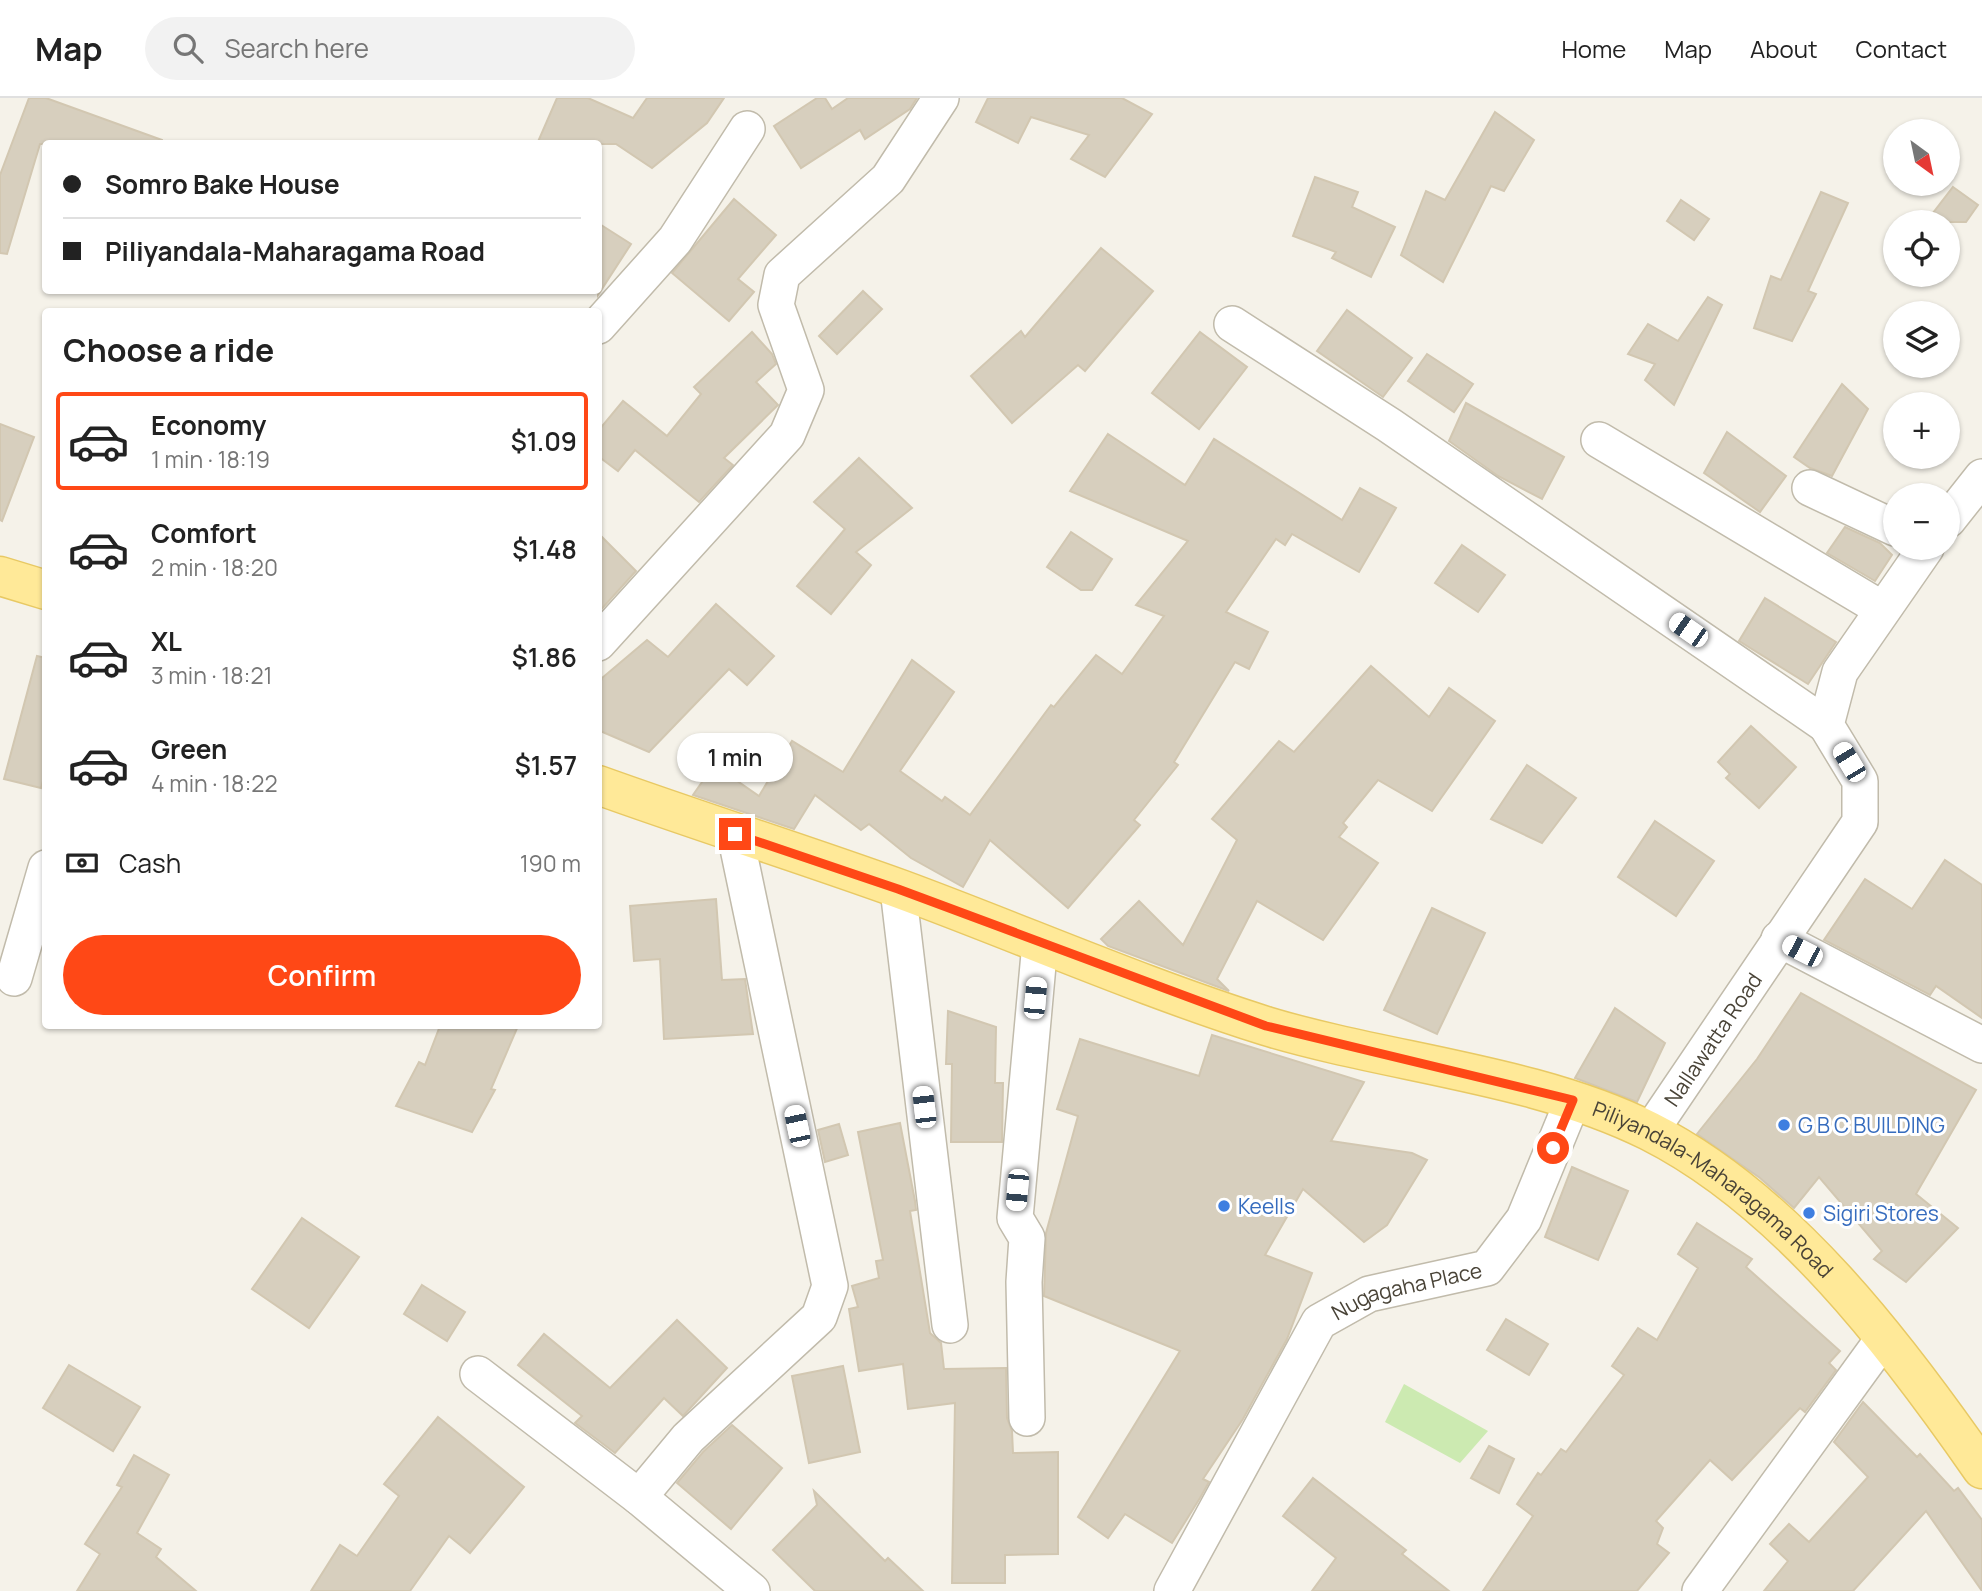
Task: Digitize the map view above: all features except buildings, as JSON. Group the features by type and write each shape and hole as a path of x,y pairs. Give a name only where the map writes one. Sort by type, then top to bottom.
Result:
{"main road":[{"path":"0,576 42,589"},
{"name":"Piliyandala-Maharagama Road","path":"602,786 898,889 1266,1026 1573,1100 1650,1132 1756,1202 1807,1250 1937,1404 1982,1469"}],"street":[{"path":"602,639 787,435 806,390 776,305 782,275 888,179 941,98"},
{"path":"602,323 676,240 747,129"},
{"path":"1231,324 1390,425 1826,725 1839,673 1917,560"},
{"path":"1599,440 1882,609"},
{"path":"1960,505 1982,477"},
{"path":"1810,488 1883,522"},
{"name":"Nallawatta Road","path":"1650,1132 1860,822 1860,781 1826,725"},
{"path":"639,1497 688,1438 819,1317 830,1286 735,834"},
{"path":"14,978 42,882"},
{"path":"898,889 950,1325"},
{"path":"1779,939 1982,1045"},
{"path":"1027,1419 1024,1282 1027,1238 1015,1218 1040,943"},
{"name":"Nugagaha Place","path":"1171,1591 1319,1322 1369,1294 1487,1268 1524,1219 1573,1100"},
{"path":"1700,1591 1884,1338"},
{"path":"478,1374 639,1497 752,1591"}],"green space":[{"path":"1404,1384 1488,1431 1460,1463 1385,1422"}],"place":[{"name":"G B C BUILDING","path":"1784,1125"},
{"name":"Keells","path":"1224,1206"},
{"name":"Sigiri Stores","path":"1809,1213"}],"route":[{"path":"735,834 898,889 1266,1026 1573,1100 1553,1148"}]}
